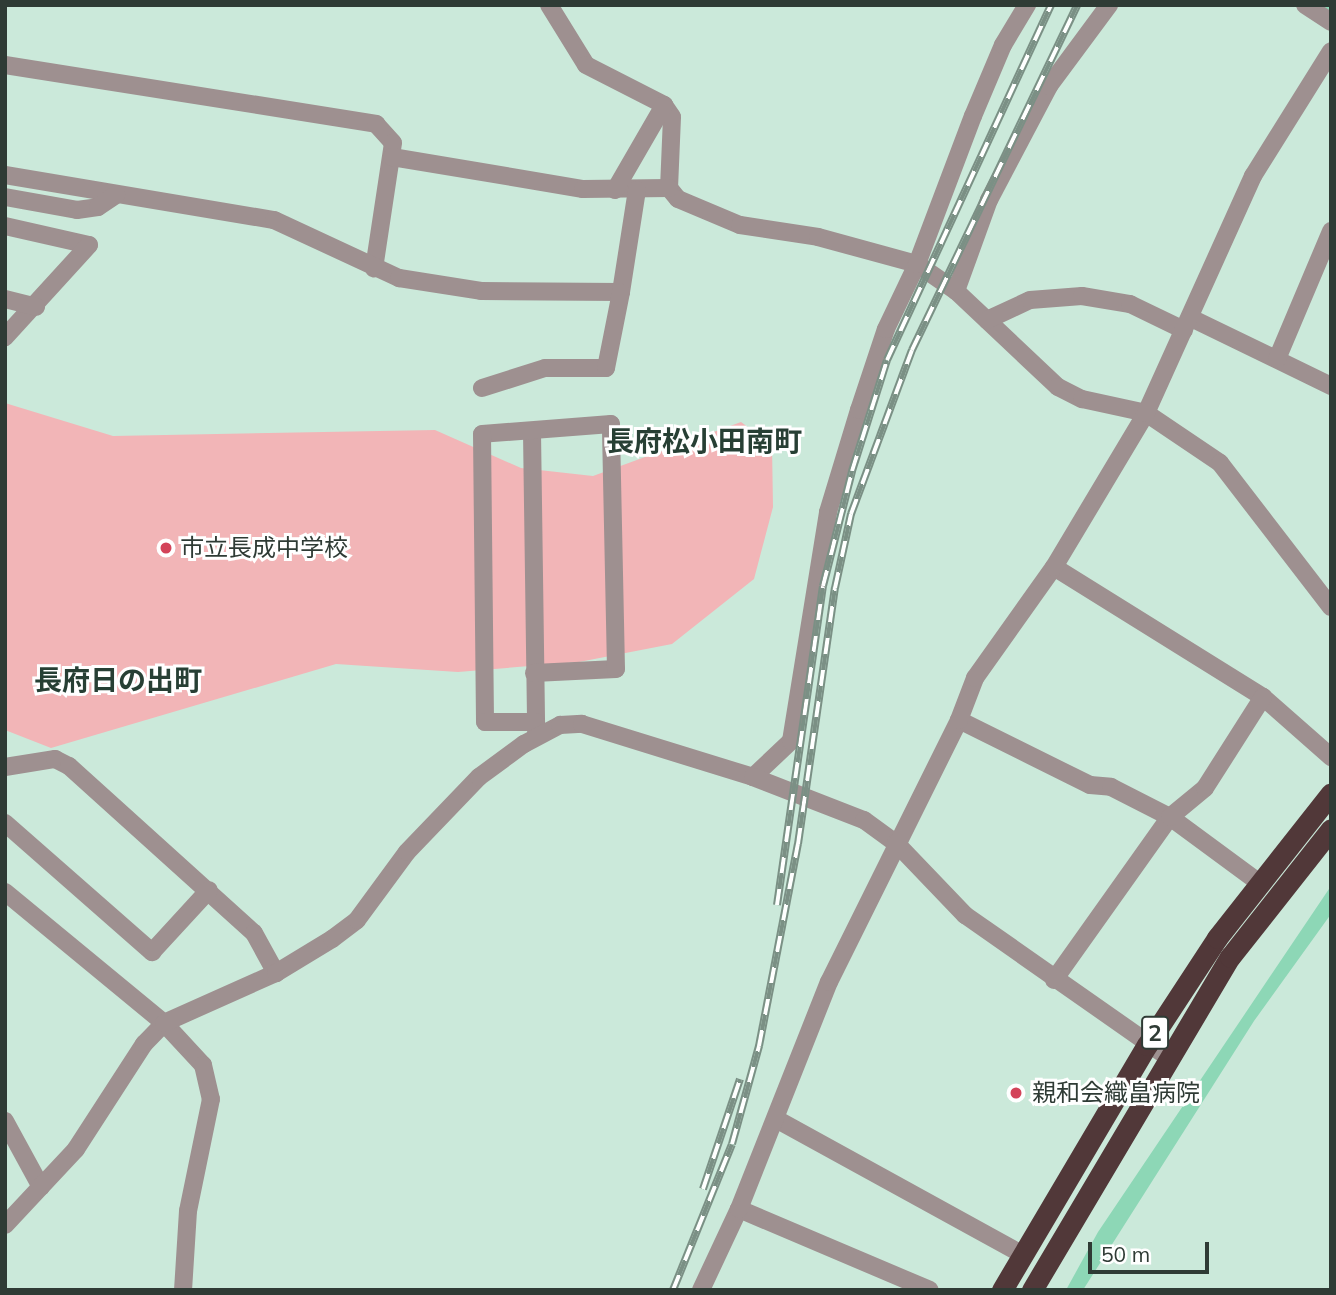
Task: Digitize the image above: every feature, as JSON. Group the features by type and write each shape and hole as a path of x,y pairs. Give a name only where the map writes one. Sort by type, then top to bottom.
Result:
{"highway":[{"name":"2","path":"1002,1290 1147,1045 1217,938 1331,793"},
{"name":"2","path":"1032,1290 1230,957 1331,829"}],"street":[{"path":"549,5 586,65 664,104 672,117 669,188"},
{"path":"753,777 791,741 828,512 886,329 917,264 1003,45 1027,5"},
{"path":"956,291 989,200 1049,86 1108,5"},
{"path":"1305,5 1331,22"},
{"path":"701,1290 739,1209 829,982 959,720 975,678 1054,567 1146,413 1253,176 1331,51"},
{"path":"5,65 348,117 385,131 393,143 392,157 374,269"},
{"path":"615,190 664,104"},
{"path":"392,157 495,176 615,190 669,188 693,208 740,225 818,237 917,264 956,291 1058,387 1082,400 1146,413 1220,463 1331,607"},
{"path":"5,175 274,220 374,269 399,278 481,291 621,292"},
{"path":"482,388 545,368 606,368 637,190"},
{"path":"5,197 77,210 98,207 116,195"},
{"path":"5,226 89,245 36,307 5,337"},
{"path":"1277,359 1331,231"},
{"path":"987,320 1030,300 1082,296 1130,304 1277,359 1331,386"},
{"path":"5,299 36,307"},
{"path":"534,673 616,669 611,424 482,434 485,722 536,729 582,724 753,777 864,820 896,843 965,915 1054,980 1169,1058"},
{"path":"532,432 536,729"},
{"path":"1054,567 1262,697 1331,757"},
{"path":"1054,980 1170,817 1205,788 1262,697"},
{"path":"959,720 1090,785 1111,787 1170,817 1261,884"},
{"path":"5,1225 76,1149 144,1044 164,1023 276,973 357,920 407,852 446,809 536,729"},
{"path":"5,767 55,759 69,766 254,933 276,973"},
{"path":"5,823 152,952 209,890"},
{"path":"5,892 164,1023 203,1065 211,1099 188,1210 183,1290"},
{"path":"776,1119 1023,1255"},
{"path":"5,1121 41,1187"},
{"path":"739,1209 930,1290"}],"shaded area":[{"path":"5,403 113,436 435,430 521,468 593,476 741,422 772,445 773,507 754,579 672,644 579,662 458,672 336,664 51,748 5,730"},
{"path":"1331,886 1331,914 1254,1021 1083,1290 1066,1290 1098,1232"}],"railway":[{"path":"777,905 823,586 852,471 887,360 1051,5"},
{"path":"673,1290 732,1144 759,1046 798,844 835,588 851,514 912,350 1077,5"},
{"path":"703,1189 740,1079"}],"place":[{"name":"市立長成中学校","path":"166,548"},
{"name":"親和会織畠病院","path":"1016,1093"}],"district":[{"name":"長府松小田南町","path":"704,441"},
{"name":"長府日の出町","path":"118,680"}]}
